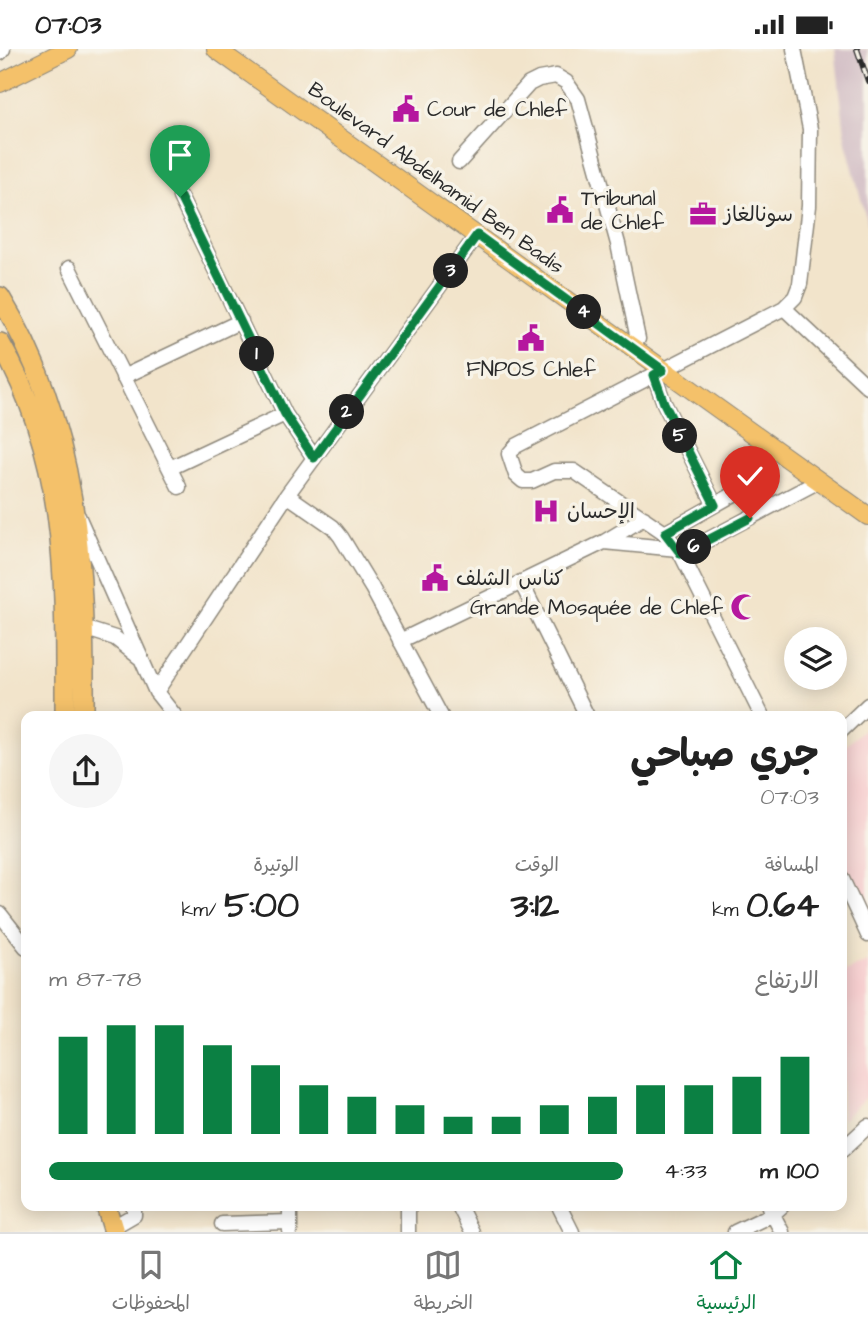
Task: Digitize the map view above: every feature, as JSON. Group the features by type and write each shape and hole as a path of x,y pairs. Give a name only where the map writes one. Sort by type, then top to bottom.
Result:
{"highway":[{"path":"0,297 16,323 41,378 62,447 75,509 84,629 84,711"},
{"path":"3,353 26,392 46,449 58,509 64,622 65,711"}],"main road":[{"path":"0,74 45,49"},
{"path":"0,83 68,49"},
{"name":"Boulevard Abdelhamid Ben Badis","path":"216,49 868,516"},
{"name":"Boulevard Abdelhamid Ben Badis","path":"234,49 638,339 663,370 868,503"}],"street":[{"path":"759,711 679,551 665,533 574,471 554,471 532,481 523,481 516,475 509,454 516,446 784,308 795,296 800,283 809,206 810,129 794,49"},
{"path":"459,163 529,84 556,76 566,82 578,99 598,169 638,339"},
{"path":"180,197 285,414 314,458"},
{"path":"156,692 287,495 477,235"},
{"path":"69,268 179,487"},
{"path":"784,308 868,387"},
{"path":"124,377 241,321"},
{"path":"663,370 664,403 715,505"},
{"path":"170,468 285,414"},
{"path":"665,533 752,484 753,474 743,455"},
{"path":"604,542 679,551 819,481"},
{"path":"287,495 333,527 341,537 372,588 438,711"},
{"path":"75,509 156,692 171,711"},
{"path":"400,641 604,542 644,518"},
{"path":"521,582 585,711"},
{"path":"64,622 116,638 140,657"},
{"path":"847,725 868,705"},
{"path":"847,890 868,935"},
{"path":"0,914 21,941"},
{"path":"847,1145 868,1126"},
{"path":"408,1211 408,1232"},
{"path":"462,1211 472,1232"},
{"path":"562,1211 572,1232"},
{"path":"735,1232 769,1211"},
{"path":"775,1211 782,1232"},
{"path":"222,1224 290,1227"}],"shaded area":[{"path":"835,49 868,49 868,225 846,142"},
{"path":"868,725 868,923 847,876 847,744"},
{"path":"868,962 868,1095 847,1115 847,971"}],"railway":[{"path":"857,49 868,81"}],"place":[{"name":"Cour de Chlef","path":"406,109"},
{"name":"Tribunal de Chlef","path":"560,210"},
{"name":"سونالغاز","path":"703,214"},
{"name":"FNPOS Chlef","path":"531,338"},
{"name":"الإحسان","path":"546,511"},
{"name":"كناس الشلف","path":"435,578"},
{"name":"Grande Mosquée de Chlef","path":"744,607"}],"route":[{"path":"180,197 285,414 314,458 477,235 663,370 654,375 664,403 715,505 665,533 681,554 750,518"}]}
